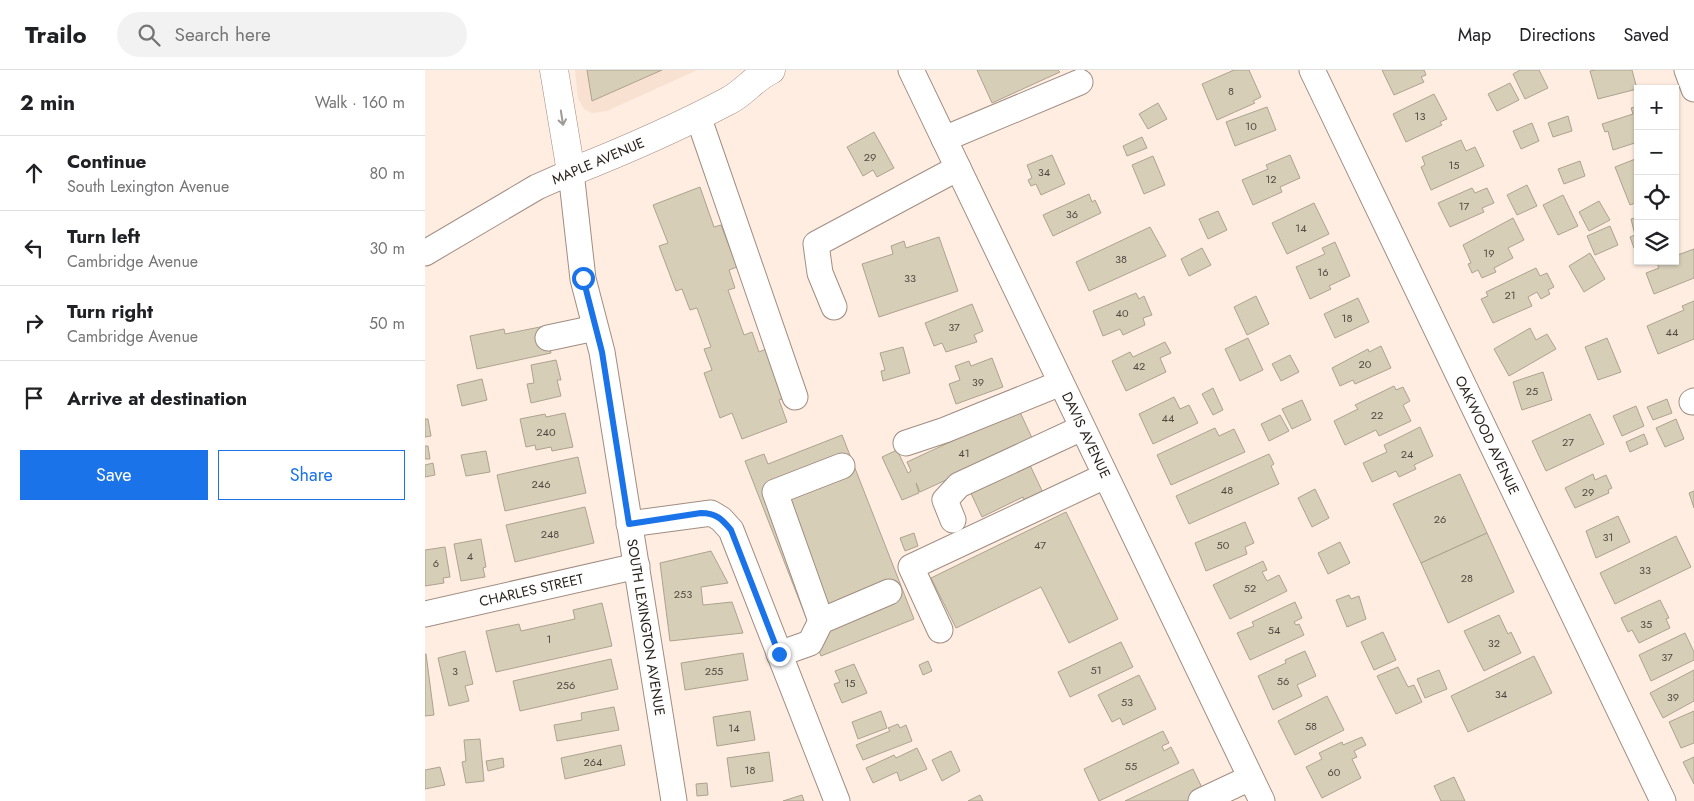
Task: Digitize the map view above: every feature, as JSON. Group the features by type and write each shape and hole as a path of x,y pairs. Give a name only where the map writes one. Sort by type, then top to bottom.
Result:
{"main road":[{"name":"SOUTH LEXINGTON AVENUE","path":"554,70 571,172"},
{"name":"MAPLE AVENUE","path":"571,172 698,116 734,97 751,82 771,70"}],"street":[{"name":"DAVIS AVENUE","path":"911,70 1262,801"},
{"name":"OAKWOOD AVENUE","path":"1312,70 1663,801"},
{"path":"1687,70 1694,89"},
{"path":"944,139 1080,82"},
{"path":"698,116 795,397"},
{"path":"834,307 820,274 816,244 958,168"},
{"name":"MAPLE AVENUE","path":"425,253 537,187 571,172"},
{"name":"SOUTH LEXINGTON AVENUE","path":"571,172 583,278 602,352 674,801"},
{"path":"549,338 595,328"},
{"path":"906,443 1061,383"},
{"path":"953,520 945,500 959,485 1082,428"},
{"path":"821,621 775,492 842,466"},
{"path":"940,630 911,567 1105,476"},
{"path":"629,524 711,513 721,518 731,530 837,801"},
{"name":"CHARLES STREET","path":"425,614 637,566"},
{"path":"779,654 810,643 821,621 889,592"},
{"path":"1201,801 1250,778"}],"shaded area":[{"path":"575,70 697,70 607,111 592,113 584,109 578,98"}],"building":[{"path":"587,70 662,70 592,101"},
{"path":"977,70 1058,70 1060,72 992,103"},
{"path":"1234,70 1249,70 1261,97 1253,101 1255,103 1217,120 1202,84"},
{"path":"1382,70 1424,70 1426,75 1421,77 1424,82 1394,95"},
{"path":"1520,70 1539,70 1548,88 1525,99 1513,74"},
{"path":"1632,70 1636,85 1634,85 1634,90 1598,99 1590,71"},
{"path":"1510,83 1519,100 1497,111 1488,94"},
{"path":"1434,94 1447,119 1440,122 1442,125 1406,142 1393,114"},
{"path":"1158,103 1167,119 1148,129 1139,114"},
{"path":"1267,107 1276,130 1235,146 1226,122"},
{"path":"1634,107 1634,143 1613,150 1608,131 1605,132 1602,124 1633,114 1631,108"},
{"path":"1568,116 1572,131 1553,137 1548,123"},
{"path":"1532,123 1539,141 1521,149 1513,131"},
{"path":"874,132 894,168 877,177 873,170 863,176 847,147"},
{"path":"1142,137 1147,148 1127,156 1123,146"},
{"path":"1461,140 1466,151 1475,147 1484,166 1431,190 1421,167 1425,165 1422,157"},
{"path":"1052,155 1065,184 1041,195 1036,184 1031,186 1028,180 1032,178 1027,165"},
{"path":"1290,155 1300,178 1280,187 1282,192 1253,205 1242,180 1268,169 1266,165"},
{"path":"1153,156 1165,185 1144,194 1132,165"},
{"path":"1634,160 1634,204 1630,205 1615,167"},
{"path":"1580,161 1585,176 1564,184 1558,169"},
{"path":"1527,185 1537,206 1517,215 1507,195"},
{"path":"700,187 714,227 721,225 737,267 729,270 735,288 728,290 744,335 752,332 759,352 766,349 784,398 779,400 787,422 742,439 732,413 720,418 704,373 712,370 704,349 711,347 697,308 690,310 682,289 676,291 659,246 668,243 653,205"},
{"path":"1472,188 1475,193 1487,188 1494,203 1482,208 1484,212 1450,227 1438,203"},
{"path":"1089,194 1092,202 1095,200 1101,213 1053,236 1043,215"},
{"path":"1563,195 1578,226 1558,235 1543,205"},
{"path":"1599,201 1610,220 1589,231 1579,212"},
{"path":"1314,203 1329,234 1287,254 1272,223"},
{"path":"1218,211 1227,230 1208,239 1199,219"},
{"path":"1513,218 1524,240 1508,248 1513,258 1494,268 1496,272 1482,278 1478,270 1472,273 1468,264 1471,263 1463,245"},
{"path":"1634,218 1634,231 1631,219"},
{"path":"1610,226 1618,245 1595,255 1587,236"},
{"path":"1150,227 1166,256 1089,291 1076,262"},
{"path":"1634,235 1634,248 1630,237"},
{"path":"939,237 958,291 879,317 862,264 893,254 891,246 904,241 906,248"},
{"path":"1335,242 1350,276 1329,286 1331,289 1310,299 1296,267 1325,254 1322,248"},
{"path":"1202,248 1211,265 1189,276 1181,259"},
{"path":"1694,249 1694,278 1654,294 1646,273 1659,268 1658,265 1679,265 1679,255"},
{"path":"1590,253 1605,279 1584,292 1569,266"},
{"path":"1536,268 1540,276 1547,273 1554,287 1548,290 1550,294 1541,299 1537,292 1528,297 1532,306 1493,323 1481,299 1488,296 1486,292"},
{"path":"1136,293 1139,299 1144,296 1152,315 1143,318 1145,325 1123,335 1120,329 1103,336 1093,311"},
{"path":"1256,296 1269,324 1247,335 1234,307"},
{"path":"1358,298 1369,322 1335,338 1324,314"},
{"path":"1694,301 1694,339 1658,354 1647,326 1684,310 1682,306"},
{"path":"972,304 983,331 974,335 977,342 946,352 942,343 934,346 925,323"},
{"path":"545,326 551,353 477,369 470,336 504,329 505,334"},
{"path":"1530,328 1536,340 1547,334 1556,349 1509,376 1494,349"},
{"path":"1248,338 1263,370 1240,381 1225,349"},
{"path":"1607,338 1621,372 1598,380 1585,347"},
{"path":"1165,342 1171,353 1160,358 1166,372 1126,391 1112,361 1130,352 1133,357"},
{"path":"1381,346 1391,368 1355,384 1353,380 1340,386 1332,368 1368,349 1369,352"},
{"path":"903,347 910,373 883,381 881,371 885,370 880,353"},
{"path":"1290,355 1299,372 1281,381 1272,364"},
{"path":"992,358 1003,387 956,404 949,384 960,380 955,366 969,361 971,366"},
{"path":"556,360 561,380 557,380 561,396 531,403 527,384 534,383 531,365"},
{"path":"1543,372 1552,400 1522,410 1513,382"},
{"path":"482,379 487,400 462,406 457,385"},
{"path":"1394,386 1396,390 1403,387 1410,401 1403,405 1411,421 1379,436 1376,430 1345,445 1334,421 1358,409 1355,405"},
{"path":"1213,388 1223,410 1213,415 1202,394"},
{"path":"1174,397 1180,409 1189,405 1198,423 1153,444 1139,414"},
{"path":"1667,399 1672,413 1653,420 1647,407"},
{"path":"1302,400 1311,420 1292,429 1282,409"},
{"path":"1636,406 1644,426 1622,436 1613,416"},
{"path":"1019,410 1033,440 920,492 916,483 919,493 902,500 882,457 897,450 908,473 911,471 907,462"},
{"path":"565,413 573,447 552,451 551,447 536,450 535,445 526,447 520,419 545,414 546,417"},
{"path":"1590,414 1604,444 1546,471 1532,441"},
{"path":"1280,415 1289,431 1269,441 1261,424"},
{"path":"425,419 428,419 431,436 425,437"},
{"path":"1676,419 1684,439 1665,447 1656,428"},
{"path":"1420,427 1433,456 1414,465 1416,469 1399,477 1396,471 1372,482 1363,463 1387,452 1384,445"},
{"path":"1215,428 1219,436 1234,429 1245,452 1171,485 1157,455"},
{"path":"1644,434 1648,444 1630,452 1626,442"},
{"path":"842,435 914,619 821,656 745,461 764,454 768,464"},
{"path":"425,446 428,446 430,459 425,459"},
{"path":"486,451 490,472 466,476 461,455"},
{"path":"1269,454 1274,464 1271,466 1279,484 1189,524 1176,496"},
{"path":"578,457 586,493 505,511 497,475"},
{"path":"1028,461 1045,497 1027,506 1023,497 982,517 969,489"},
{"path":"433,463 435,475 425,477 425,465"},
{"path":"1460,474 1487,533 1421,563 1393,504"},
{"path":"1593,474 1595,480 1606,475 1612,488 1608,490 1609,493 1575,508 1565,488"},
{"path":"1315,489 1329,518 1312,527 1298,498"},
{"path":"1694,491 1694,508 1689,493"},
{"path":"585,507 594,543 515,562 506,525"},
{"path":"1066,512 1118,619 1069,643 1041,587 956,628 931,578"},
{"path":"1618,516 1630,542 1596,558 1586,531"},
{"path":"1245,522 1254,543 1245,547 1247,554 1206,571 1195,543"},
{"path":"914,533 918,546 905,551 900,538"},
{"path":"1487,533 1514,592 1448,623 1421,563"},
{"path":"1676,536 1691,567 1615,604 1600,573"},
{"path":"481,539 486,567 483,568 485,577 461,581 454,544"},
{"path":"1340,542 1350,563 1328,574 1318,553"},
{"path":"445,547 450,577 443,578 444,583 425,586 425,550"},
{"path":"711,551 728,583 701,587 703,605 732,602 743,633 670,641 660,563"},
{"path":"1263,561 1267,570 1262,572 1267,581 1279,575 1287,591 1230,619 1213,585"},
{"path":"1349,595 1351,599 1359,596 1366,619 1347,627 1336,600"},
{"path":"1660,600 1669,618 1666,619 1670,628 1639,643 1632,630 1628,632 1621,618"},
{"path":"1295,602 1302,618 1294,622 1296,625 1299,624 1304,635 1250,660 1237,633 1254,626 1252,622"},
{"path":"602,603 612,646 496,672 486,631 519,624 521,631 575,619 573,610"},
{"path":"1499,615 1508,634 1511,632 1521,653 1484,671 1464,631"},
{"path":"1383,632 1396,660 1374,670 1361,642"},
{"path":"1685,633 1694,652 1694,660 1651,681 1639,655"},
{"path":"1121,642 1133,667 1070,697 1058,672"},
{"path":"465,651 473,684 465,686 469,701 449,706 438,658"},
{"path":"1305,651 1316,676 1297,685 1302,696 1273,710 1258,676 1286,663 1285,660"},
{"path":"743,653 748,680 685,690 681,663"},
{"path":"425,654 434,715 425,716"},
{"path":"1534,656 1552,693 1468,732 1451,696"},
{"path":"611,659 618,689 520,711 513,681"},
{"path":"928,661 932,671 923,675 919,665"},
{"path":"854,664 867,693 842,703 834,684 840,682 835,671"},
{"path":"1398,667 1408,687 1414,685 1422,702 1396,714 1377,676"},
{"path":"1439,670 1447,689 1425,698 1417,679"},
{"path":"1694,670 1694,701 1663,718 1650,693"},
{"path":"1139,675 1156,709 1123,725 1120,718 1112,722 1098,695"},
{"path":"1327,696 1344,730 1295,755 1278,721"},
{"path":"614,707 619,730 557,741 554,725 582,720 581,713"},
{"path":"750,711 755,740 717,746 713,717"},
{"path":"881,711 887,728 858,739 852,722"},
{"path":"1694,711 1694,743 1681,748 1669,722"},
{"path":"898,724 900,728 906,725 912,741 863,760 856,745 890,731 888,728"},
{"path":"1163,731 1169,743 1162,746 1164,751 1171,747 1179,763 1099,801 1084,769"},
{"path":"1362,737 1366,745 1354,751 1357,757 1352,759 1361,778 1322,798 1306,767 1322,759 1319,753 1342,742 1343,745"},
{"path":"480,739 484,781 466,783 462,762 466,761 464,740"},
{"path":"621,745 625,765 565,779 561,758"},
{"path":"917,748 927,769 900,781 897,772 873,783 866,768 894,755 896,758"},
{"path":"951,751 960,771 942,781 932,760"},
{"path":"769,752 773,781 731,787 727,758"},
{"path":"1694,757 1694,784 1683,762"},
{"path":"503,758 504,767 488,771 486,761"},
{"path":"440,767 445,785 425,789 425,770"},
{"path":"1193,769 1206,796 1196,801 1125,801"},
{"path":"1454,777 1465,801 1441,801 1434,786"},
{"path":"707,783 708,795 697,796 696,784"},
{"path":"802,795 804,801 783,801"},
{"path":"980,795 983,801 968,801"}],"route":[{"path":"583,278 602,352 629,524 701,513 711,513 721,518 731,530 779,654"}]}
